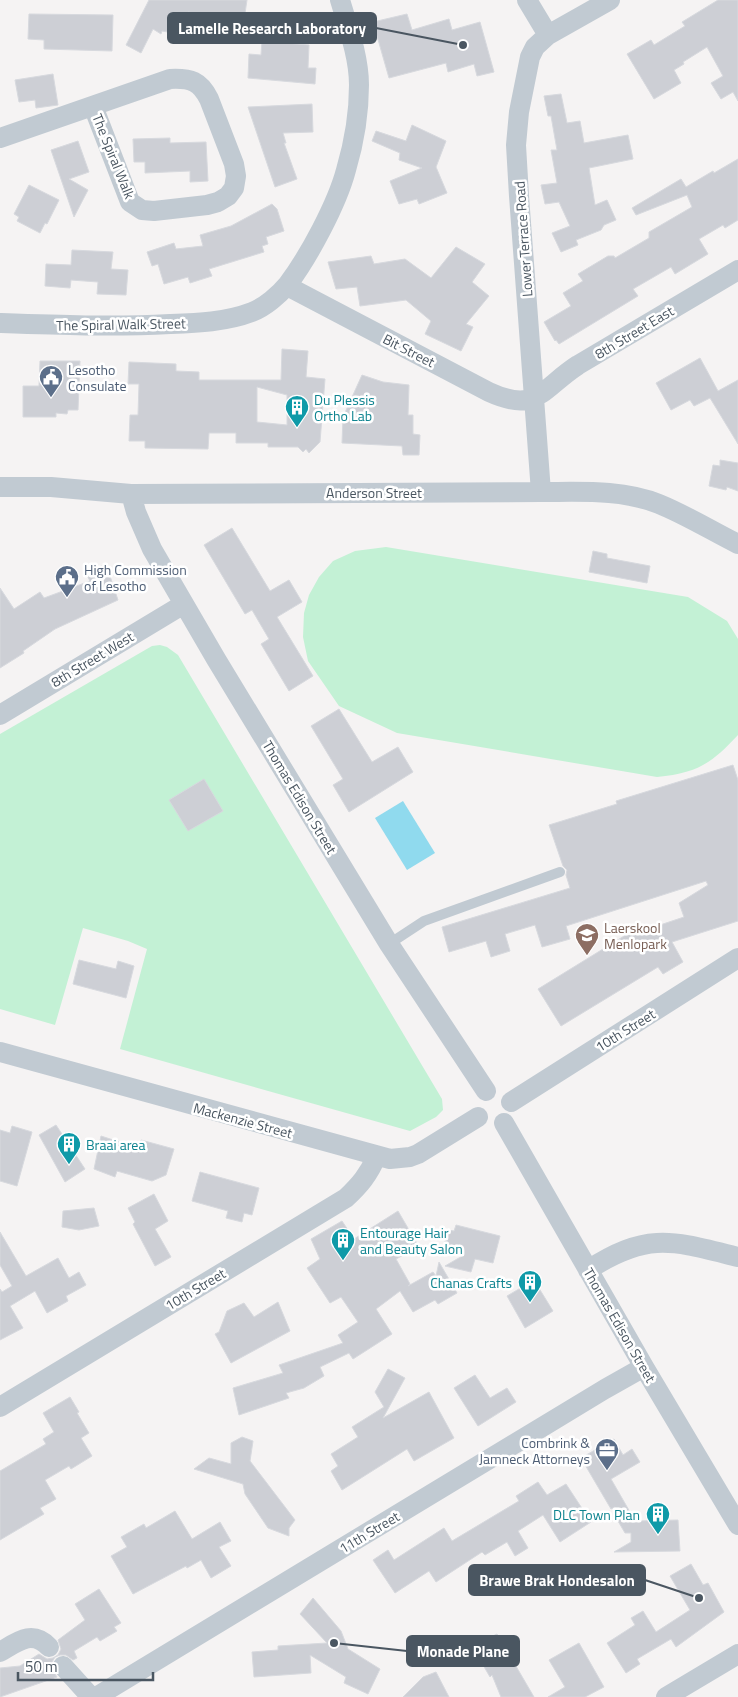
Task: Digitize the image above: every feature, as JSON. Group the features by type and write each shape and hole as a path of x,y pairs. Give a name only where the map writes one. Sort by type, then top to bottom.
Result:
{"street":[{"name":"The Spiral Walk Street","path":"0,323 123,327 198,323 231,318 253,312 272,300 287,286 313,244 335,198 346,172 353,142 357,118 359,84 356,59 340,0"},
{"path":"527,0 548,35"},
{"name":"Lower Terrace Road","path":"541,492 516,144 518,112 530,57 535,47 548,35 610,0"},
{"name":"The Spiral Walk","path":"0,138 93,106 170,80 182,79 192,81 199,84 210,100 234,164 236,176 234,188 228,196 218,202 207,205 154,211 142,210 135,206 126,193 93,106"},
{"name":"8th Street East","path":"534,399 578,365 738,270"},
{"name":"Bit Street","path":"287,286 506,400 534,399"},
{"name":"Anderson Street","path":"0,487 51,487 131,494 608,493 644,499 658,504 738,544"},
{"name":"Thomas Edison Street","path":"131,494 142,530 184,604 389,944 486,1092"},
{"name":"8th Street West","path":"0,715 184,604"},
{"name":"10th Street","path":"511,1102 738,958"},
{"name":"Mackenzie Street","path":"2,1054 390,1159 410,1157 478,1116"},
{"path":"492,1090 504,1092 511,1102 511,1114 504,1123 492,1126 478,1116 476,1111 478,1100 486,1092 492,1090"},
{"name":"Thomas Edison Street","path":"504,1123 644,1368 738,1525"},
{"name":"10th Street","path":"0,1407 346,1198 362,1183 376,1156"},
{"path":"588,1270 618,1252 652,1242 672,1242 738,1257"},
{"name":"11th Street","path":"96,1697 605,1389 644,1368"},
{"path":"0,1652 22,1639 28,1638 42,1640 49,1647"},
{"path":"666,1697 738,1654"},
{"path":"63,1666 91,1697"}],"lane":[{"path":"389,944 424,921 560,872"}],"green space":[{"path":"386,547 688,597 727,621 738,639 738,735 711,760 693,770 657,777 397,733 339,706 308,661 303,637 304,613 309,595 319,577 333,561 355,551"},
{"path":"160,645 167,647 178,655 442,1099 443,1110 436,1117 410,1131 120,1049 147,949 128,941 83,928 55,1025 0,1009 0,734 152,646"}],"water":[{"path":"403,801 435,853 407,870 375,818"}],"building":[{"path":"149,0 247,0 244,20 188,12 184,35 162,31 161,34 153,29 141,53 126,45"},
{"path":"718,0 738,0 738,101 733,92 721,99 711,83 723,76 707,47 674,70 681,83 654,99 627,54 651,40 654,45 685,26 682,22"},
{"path":"29,14 113,15 112,51 44,49 44,40 28,39"},
{"path":"407,14 412,30 449,19 452,30 480,22 494,72 477,76 474,64 448,72 446,63 389,78 373,22"},
{"path":"262,41 309,45 308,68 316,68 315,84 248,78 249,54 261,55"},
{"path":"53,74 58,105 36,108 35,100 19,102 15,80"},
{"path":"561,94 567,123 580,121 584,143 628,135 633,159 589,168 595,205 607,200 616,220 604,225 601,230 576,240 578,245 561,252 552,233 570,226 559,202 545,204 541,185 557,183 551,150 557,150 551,116 548,116 544,96"},
{"path":"312,104 313,132 283,133 286,143 284,143 297,179 275,187 248,107"},
{"path":"412,125 446,141 436,167 447,193 419,204 417,199 399,204 390,181 422,168 399,160 400,153 372,141 376,131 406,141"},
{"path":"170,138 170,143 206,142 208,181 190,182 190,171 145,173 145,162 134,162 133,139"},
{"path":"78,141 89,172 69,179 88,190 74,217 51,150"},
{"path":"738,159 738,220 725,228 723,225 699,239 708,254 675,274 671,267 633,289 638,296 559,344 555,341 544,322 571,306 563,293 583,281 578,274 608,256 614,256 615,258 649,238 649,232 692,207 687,195 636,215 632,208 681,179 686,187"},
{"path":"29,185 59,200 47,224 45,223 40,233 17,221 19,217 14,214"},
{"path":"272,204 277,209 284,231 266,237 268,244 262,246 264,252 209,269 212,276 190,283 188,277 164,284 158,264 152,266 147,252 174,243 176,249 203,246 200,235 231,226"},
{"path":"456,247 485,264 472,282 489,296 466,324 473,327 461,351 425,334 431,321 406,300 360,306 357,287 336,289 328,262 371,256 374,264 405,259 431,278"},
{"path":"72,250 113,252 111,269 128,270 126,295 97,294 98,282 71,280 70,288 45,286 46,264 71,265"},
{"path":"282,349 308,351 306,377 325,379 320,442 309,453 306,449 303,452 298,447 268,447 268,443 236,443 236,433 209,433 208,449 145,448 145,441 129,441 130,415 138,415 139,384 128,384 129,362 176,364 176,371 199,372 199,380 281,380","holes":["257,387 287,395 287,425 257,422"]},
{"path":"700,358 718,391 738,380 738,444 710,398 694,406 690,400 671,410 656,383"},
{"name":"Lesotho Consulate","path":"40,361 80,361 78,410 68,410 67,414 56,413 56,417 23,417 23,386 39,386"},
{"path":"362,375 383,382 409,385 408,415 413,415 413,434 420,435 419,455 403,455 402,446 342,443 343,417"},
{"path":"720,460 738,463 738,491 727,487 726,490 709,486 713,465 720,466"},
{"path":"232,528 270,591 289,580 302,602 277,617 313,676 289,691 261,644 269,639 252,610 245,614 204,545"},
{"path":"593,551 607,554 607,558 650,566 647,583 589,572"},
{"name":"High Commission of Lesotho","path":"106,564 118,600 55,629 23,651 24,653 0,668 0,588 14,609 40,592 44,598 90,581 85,572"},
{"path":"339,709 372,762 398,747 413,772 349,812 333,785 343,779 311,726"},
{"path":"733,765 738,780 738,921 672,942 683,962 663,974 658,967 561,1026 538,989 629,933 630,935 684,917 679,903 708,885 706,881 566,926 570,939 542,947 535,925 505,934 510,951 491,957 486,941 449,952 442,927 570,888 566,875 567,870 563,866 549,825 617,804 616,801"},
{"path":"204,779 223,811 188,831 169,800"},
{"path":"79,960 116,969 118,961 134,966 126,998 73,984"},
{"path":"56,1125 85,1169 65,1182 39,1135"},
{"path":"12,1126 32,1132 17,1186 0,1181 0,1130 10,1133"},
{"path":"101,1136 138,1148 141,1140 174,1149 166,1175 152,1181 117,1171 115,1177 94,1169"},
{"path":"200,1172 259,1188 252,1215 244,1213 242,1222 226,1218 228,1211 192,1201"},
{"path":"154,1194 168,1221 155,1229 171,1257 155,1266 133,1224 135,1222 128,1208"},
{"path":"94,1208 99,1226 79,1230 62,1227 63,1211"},
{"path":"398,1211 419,1247 396,1259 410,1284 408,1286 433,1272 436,1276 439,1262 457,1293 438,1304 435,1300 413,1312 400,1291 376,1309 392,1334 353,1359 349,1353 320,1367 324,1376 304,1388 286,1393 289,1398 239,1415 233,1388 283,1373 279,1365 343,1343 338,1335 358,1322 341,1297 330,1303 307,1268 320,1259 311,1239 342,1221 354,1239"},
{"path":"456,1225 500,1236 493,1263 475,1259 471,1272 445,1266 464,1255 443,1249 448,1230 454,1231"},
{"path":"0,1232 26,1276 58,1258 69,1278 79,1272 86,1285 66,1296 68,1301 47,1313 35,1291 10,1306 23,1328 0,1340 0,1289 2,1292 12,1286 0,1265"},
{"name":"Chanas Crafts","path":"529,1283 532,1288 537,1285 553,1311 525,1328 507,1296"},
{"path":"278,1302 290,1331 231,1363 215,1334 219,1332 227,1311 244,1303 254,1317"},
{"path":"388,1369 405,1378 383,1418 429,1392 454,1438 414,1461 407,1449 342,1490 331,1471 338,1466 331,1454 358,1437 352,1427 384,1407 375,1392"},
{"path":"475,1375 490,1398 507,1388 516,1402 478,1426 454,1388"},
{"path":"70,1397 89,1433 81,1438 92,1456 71,1469 69,1466 45,1480 56,1499 40,1508 44,1514 0,1540 0,1471 46,1444 43,1439 54,1432 43,1413"},
{"path":"242,1437 253,1441 250,1461 295,1520 289,1528 289,1536 268,1528 245,1494 243,1484 194,1469 209,1458 231,1464 231,1443"},
{"path":"614,1439 623,1455 632,1449 640,1462 611,1479 630,1512 637,1512 637,1521 678,1520 680,1551 614,1552 631,1542 631,1533 625,1533 615,1516 615,1507 611,1509 581,1458"},
{"path":"538,1482 547,1495 566,1484 591,1522 560,1542 543,1515 518,1531 528,1548 515,1556 507,1542 485,1555 482,1552 436,1582 429,1571 395,1593 373,1560 388,1550 394,1560 444,1528 452,1541 519,1501 516,1496"},
{"path":"175,1511 192,1539 220,1522 231,1541 219,1547 231,1566 211,1578 201,1560 133,1594 111,1556 127,1547 121,1537 144,1524 146,1528"},
{"path":"691,1564 703,1585 708,1583 724,1612 676,1647 671,1639 637,1659 640,1664 626,1673 607,1643 635,1625 631,1618 643,1611 656,1632 690,1610 670,1576"},
{"path":"99,1589 121,1623 114,1627 117,1631 100,1641 97,1637 74,1651 77,1658 73,1660 66,1655 55,1657 51,1668 57,1677 0,1697 0,1668 20,1666 39,1654 47,1659 58,1655 61,1649 58,1640 85,1620 75,1604"},
{"path":"313,1598 341,1631 348,1649 380,1669 368,1694 344,1683 346,1677 310,1655 311,1673 254,1677 252,1652 278,1650 278,1646 327,1643 300,1614"},
{"path":"497,1634 534,1697 501,1697 492,1675 490,1677 472,1646"},
{"path":"579,1643 604,1687 585,1697 548,1697 565,1687 549,1660"},
{"path":"436,1672 449,1697 403,1697 423,1677"}],"place":[{"name":"Lamelle Research Laboratory","path":"463,45"},
{"name":"Lesotho Consulate","path":"51,398"},
{"name":"Du Plessis Ortho Lab","path":"297,428"},
{"name":"High Commission of Lesotho","path":"67,598"},
{"name":"Laerskool Menlopark","path":"587,956"},
{"name":"Braai area","path":"69,1165"},
{"name":"Entourage Hair and Beauty Salon","path":"343,1261"},
{"name":"Chanas Crafts","path":"530,1303"},
{"name":"Combrink & Jamneck Attorneys","path":"607,1471"},
{"name":"DLC Town Plan","path":"658,1535"},
{"name":"Brawe Brak Hondesalon","path":"699,1598"},
{"name":"Monade Plane","path":"334,1643"}]}
